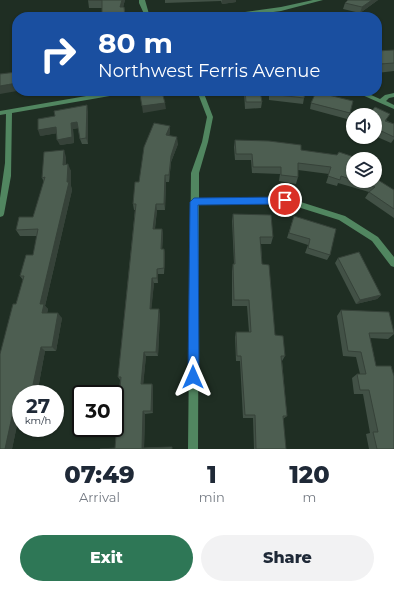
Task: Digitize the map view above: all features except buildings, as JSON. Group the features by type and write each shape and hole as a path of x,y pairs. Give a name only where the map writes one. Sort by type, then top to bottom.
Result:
{"street":[{"path":"142,0 146,12"},
{"path":"259,12 281,9 320,0"},
{"path":"382,101 387,96 394,95"},
{"path":"0,113 98,96"},
{"path":"193,449 195,173 205,142 210,117 202,96"},
{"path":"369,96 394,107"},
{"path":"0,214 4,199 9,152 9,111"},
{"path":"194,202 285,200 342,218 375,239 394,263"}],"route":[{"path":"193,377 194,202 285,200"}]}
